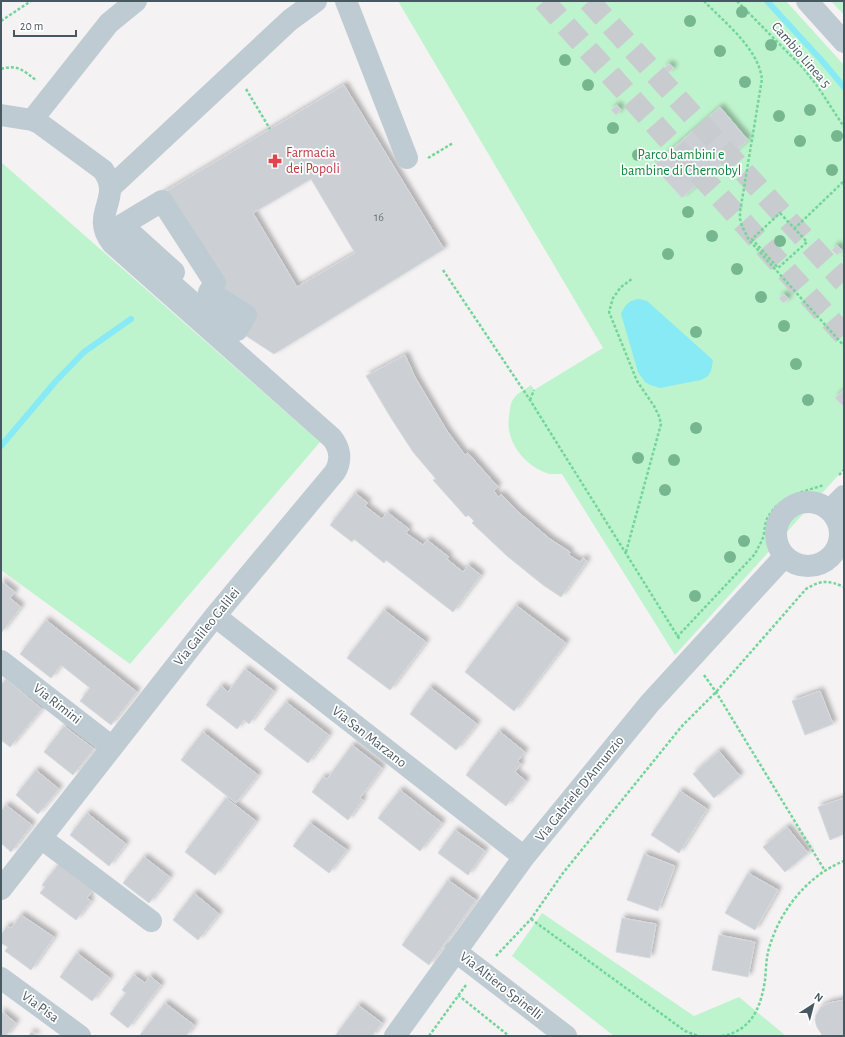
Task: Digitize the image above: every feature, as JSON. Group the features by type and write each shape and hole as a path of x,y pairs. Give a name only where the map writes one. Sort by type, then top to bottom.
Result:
{"street":[{"path":"32,120 108,23 136,1"},
{"path":"110,188 290,20 316,1"},
{"path":"346,1 407,158"},
{"path":"807,1 844,42"},
{"path":"1,115 32,120 39,123 102,170 106,175 110,188 103,219 171,275"},
{"path":"162,201 215,283 209,292 246,315 237,330 192,302 166,279 171,275 174,272 122,225 162,201"},
{"name":"Via Galileo Galilei","path":"1,889 215,616 335,472 339,463 338,448 332,438 112,243 105,232 103,219"},
{"path":"837,495 836,518 840,526 839,558 827,560 810,567 800,566 784,557 778,547 775,536 776,526 781,516 789,508 799,503 810,502 820,504 837,495"},
{"name":"Via Gabriele D'Annunzio","path":"395,1036 524,857 650,703 784,557"},
{"name":"Via San Marzano","path":"215,616 524,857"},
{"name":"Via Rimini","path":"1,661 112,747"},
{"path":"41,838 151,921"},
{"name":"Via Altiero Spinelli","path":"455,951 566,1036"},
{"name":"Via Pisa","path":"1,978 80,1036"}],"path":[{"path":"1,21 31,1"},
{"path":"704,1 749,48 757,60 762,74 740,212 743,230 749,240 774,269 844,346"},
{"name":"Cambio Linea 5","path":"737,1 804,69 818,87 844,127"},
{"path":"1,69 14,67 20,68 53,93"},
{"path":"235,71 270,129"},
{"path":"794,228 844,181"},
{"path":"780,213 794,228 807,242 778,268 752,239 780,213"},
{"path":"443,270 530,400 677,637 716,692 825,871"},
{"path":"625,552 661,424 654,406 637,381 609,312 612,298 621,287 633,278"},
{"path":"530,400 534,390"},
{"path":"837,495 844,470"},
{"path":"677,637 755,554 763,540 764,528 767,519 777,505 792,495 826,484"},
{"path":"429,1036 465,986 479,978 490,962 531,920 563,873 682,726 716,692 806,589 825,581 844,587"},
{"path":"722,1036 737,1031 752,1019 757,1012 762,997 768,953 774,932 788,905 825,871 844,861"},
{"path":"531,920 685,1031 698,1036"},
{"path":"458,995 509,1036"}],"green space":[{"name":"Parco bambini e bambine di Chernobyl","path":"398,1 786,1 844,65 844,469 675,655 562,474 550,474 532,466 519,452 510,435 509,416 511,405 515,396 531,385 534,390 603,348"},
{"path":"831,1 844,1 844,15"},
{"path":"1,162 320,442 130,664 1,570"},
{"path":"542,913 694,1016 739,997 786,1036 614,1036 512,956"}],"water":[{"path":"639,299 647,301 713,360 711,371 708,376 701,380 660,388 645,382 638,372 621,314 628,304 633,300"}],"building":[{"path":"669,64 674,68 668,73 664,68"},
{"path":"344,85 444,249 274,354 237,330 158,196","holes":["311,179 355,253 297,287 253,213"]},
{"path":"617,105 621,110 616,115 611,110"},
{"path":"720,107 748,140 682,198 653,166"},
{"path":"837,245 842,250 837,255 832,250"},
{"path":"784,294 789,299 783,303 779,298"},
{"path":"405,355 415,377 447,431 465,455 468,453 498,487 494,491 498,497 501,494 517,511 550,539 570,552 569,555 580,562 583,558 587,561 561,597 543,585 507,556 472,523 474,521 468,515 466,517 433,480 436,479 413,452 391,418 366,376"},
{"path":"844,390 844,407 835,398"},
{"path":"355,493 368,503 365,506 382,519 387,512 409,529 406,533 423,545 427,540 449,557 447,559 463,572 468,565 481,575 453,612 386,560 384,563 354,539 352,542 330,525"},
{"path":"1,581 15,592 10,598 21,607 1,633"},
{"path":"516,605 566,643 514,711 465,672"},
{"path":"384,610 426,642 390,690 347,658"},
{"path":"46,620 137,692 111,725 80,701 90,688 61,665 51,678 20,654"},
{"path":"245,669 274,691 249,724 244,720 237,729 206,705 221,686 228,692"},
{"path":"6,679 42,709 10,747 1,740 1,685"},
{"path":"430,687 477,724 456,750 410,714"},
{"path":"820,691 833,724 805,735 792,701"},
{"path":"286,702 329,735 308,763 264,729"},
{"path":"64,726 94,749 73,775 44,752"},
{"path":"499,731 525,752 518,761 521,764 515,772 526,781 506,806 466,775"},
{"path":"203,732 258,775 236,803 181,760"},
{"path":"352,745 382,768 360,798 363,800 348,820 312,792 323,777 327,779"},
{"path":"719,751 740,776 714,798 693,774"},
{"path":"36,770 59,789 38,814 16,795"},
{"path":"400,790 442,823 420,851 378,818"},
{"path":"680,791 707,809 679,853 651,835"},
{"path":"226,798 256,821 215,875 185,852"},
{"path":"844,798 844,834 830,840 818,807"},
{"path":"6,805 32,825 11,852 1,843 1,810"},
{"path":"87,813 126,844 109,866 70,835"},
{"path":"310,823 347,850 329,873 293,846"},
{"path":"787,827 808,853 785,872 763,847"},
{"path":"455,830 485,851 468,875 438,853"},
{"path":"644,854 675,866 658,911 627,900"},
{"path":"144,857 170,877 149,903 123,883"},
{"path":"62,860 96,886 87,898 91,901 76,920 40,893 45,887 42,885"},
{"path":"748,873 778,890 755,930 725,913"},
{"path":"448,880 476,900 429,965 402,945"},
{"path":"194,893 219,914 198,940 173,920"},
{"path":"21,915 54,937 31,970 5,951 8,947 1,943 1,935 7,926 11,928"},
{"path":"622,918 656,924 650,958 616,952"},
{"path":"719,935 755,942 748,977 712,970"},
{"path":"77,953 110,978 92,1001 60,977"},
{"path":"134,975 145,983 150,976 161,985 128,1028 110,1014 126,993 122,990"},
{"path":"844,1000 844,1036 822,1035 815,1020 821,1007 829,1003"},
{"path":"165,1003 194,1025 186,1036 140,1035"},
{"path":"358,1005 382,1023 372,1036 335,1036"},
{"path":"1,1011 16,1023 6,1036 1,1036"},
{"path":"32,1032 37,1036 28,1036"}],"waterway":[{"path":"767,1 844,87"},
{"path":"1,446 56,381 84,352 131,319"}],"tunnel":[{"path":"544,1 844,335"},
{"path":"589,1 844,282"}],"place":[{"name":"Farmacia dei Popoli","path":"275,161"}]}
